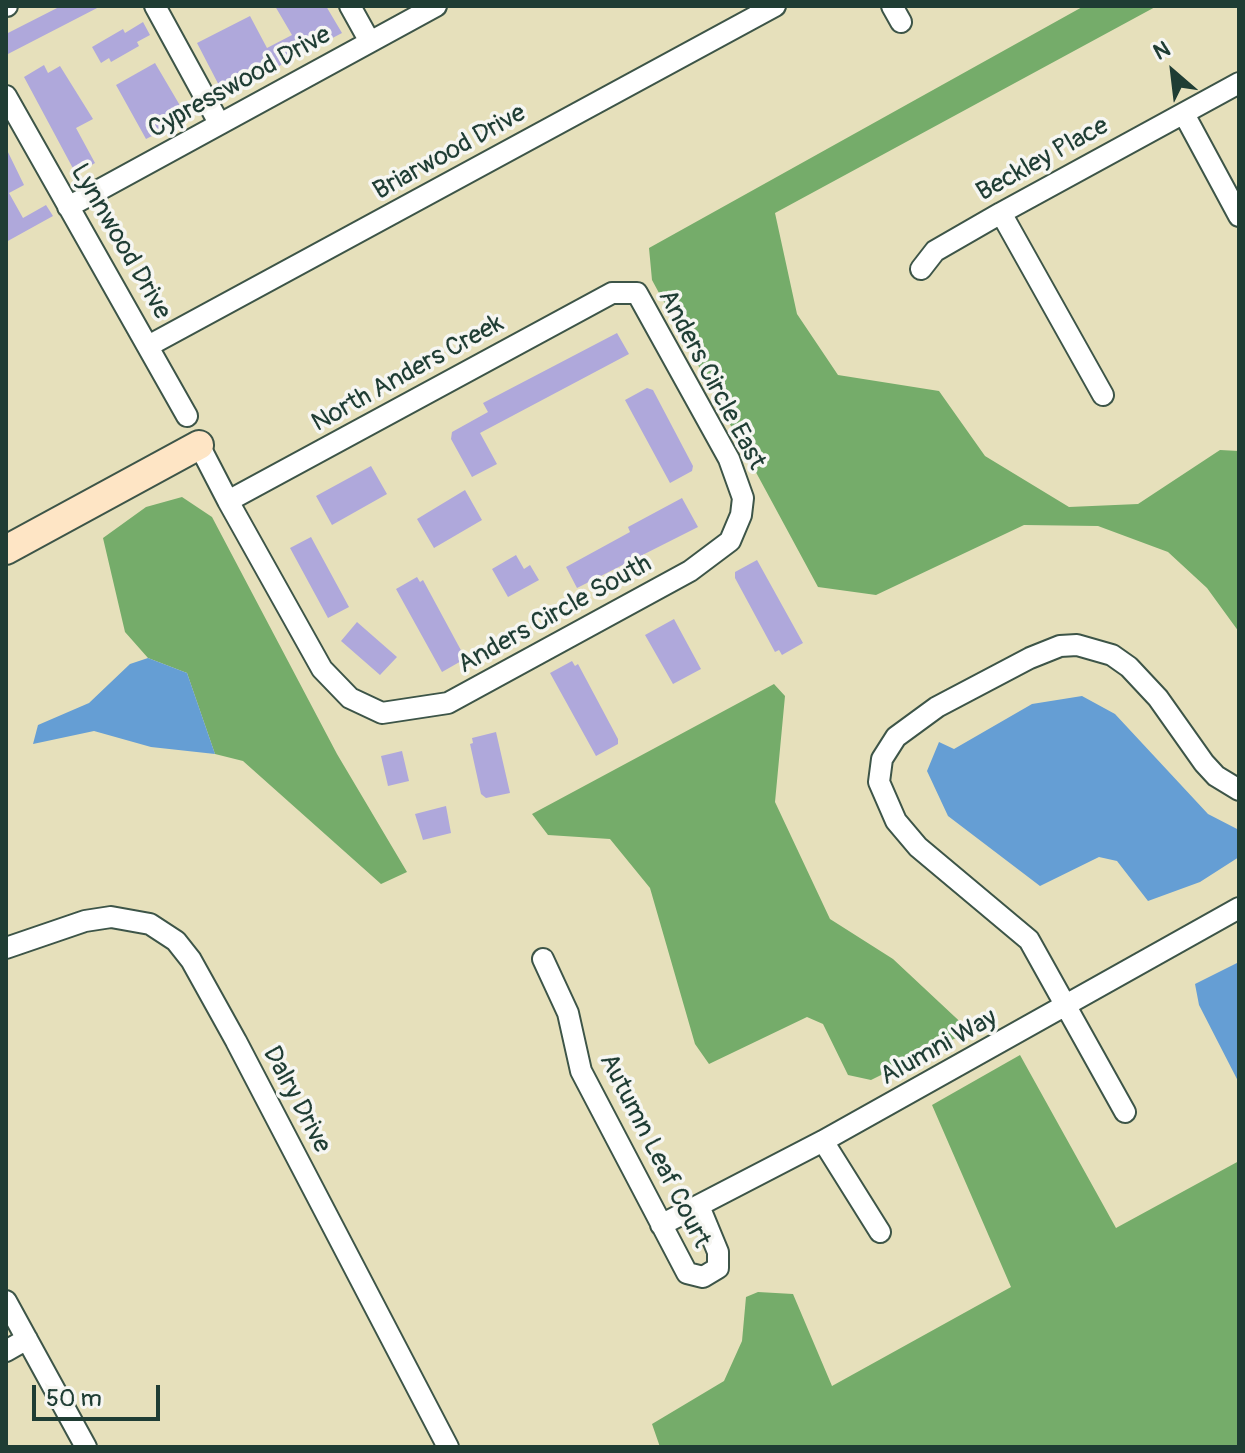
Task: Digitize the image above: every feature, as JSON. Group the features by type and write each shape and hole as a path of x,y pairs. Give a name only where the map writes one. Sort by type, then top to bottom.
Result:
{"street":[{"path":"155,6 219,123"},
{"path":"350,6 370,42"},
{"name":"Cypresswood Drive","path":"68,207 436,6"},
{"name":"Briarwood Drive","path":"150,345 775,6"},
{"name":"Beckley Place","path":"921,269 935,251 1239,83"},
{"name":"Lynnwood Drive","path":"6,96 150,345 187,416"},
{"path":"1184,114 1239,216"},
{"path":"1001,213 1103,395"},
{"name":"North Anders Creek","path":"228,501 612,293"},
{"name":"Anders Circle East","path":"612,293 637,293 729,459 743,498 741,515"},
{"path":"6,550 199,445 228,501"},
{"name":"Anders Circle South","path":"228,501 322,669 350,698 382,713 448,703 690,571 730,541 741,515"},
{"path":"1125,1112 1029,940 918,847 896,821 879,782 882,759 896,737 937,707 1060,646 1089,647 1112,655 1129,667 1158,698 1204,763 1216,776 1239,790"},
{"name":"Alumni Way","path":"661,1225 823,1141 1239,908"},
{"name":"Dalry Drive","path":"6,948 85,921 111,917 150,924 176,941 191,960 236,1041 448,1447"},
{"name":"Autumn Leaf Court","path":"543,959 568,1013 581,1071 687,1273 703,1277 718,1268 718,1252 699,1206"},
{"path":"823,1141 880,1232"},
{"path":"6,1301 86,1447"},
{"path":"6,1351 27,1339"}],"green space":[{"path":"1084,6 1157,6 775,213 797,314 838,375 939,391 985,456 1069,507 1138,504 1220,450 1239,451 1239,632 1207,588 1168,552 1098,526 1024,525 876,595 818,587 652,280 649,248"},
{"path":"182,497 212,517 337,754 407,872 381,884 243,761 215,754 187,673 148,658 125,632 103,538 146,507"},
{"path":"774,684 785,696 775,802 830,919 893,959 970,1031 871,1080 848,1075 823,1024 807,1017 709,1064 695,1044 650,888 610,839 548,835 532,814"},
{"path":"1020,1055 1116,1228 1239,1161 1239,1447 660,1447 652,1424 724,1381 742,1341 746,1297 758,1292 793,1294 832,1386 1011,1287 932,1105"}],"water":[{"path":"148,658 187,673 215,754 151,747 94,731 33,744 38,725 89,703 130,664"},
{"path":"1082,696 1115,714 1208,814 1239,830 1239,857 1200,882 1148,901 1117,861 1099,857 1040,886 948,816 927,771 939,742 954,749 1032,704"},
{"path":"1239,962 1239,1083 1199,1005 1195,984"}],"building":[{"path":"61,6 101,6 6,55 6,34"},
{"path":"275,6 326,6 342,33 224,95 197,43 250,16 267,48 292,35"},
{"path":"143,22 150,35 137,42 139,46 111,62 109,58 101,63 92,47 123,29 125,33"},
{"path":"155,63 185,114 170,122 172,126 146,139 116,85"},
{"path":"44,65 48,73 60,66 93,119 76,128 95,163 76,174 24,77"},
{"path":"6,148 24,185 9,193 23,218 46,205 53,216 6,242"},
{"path":"617,333 629,354 480,433 497,464 472,477 451,439 452,432 488,412 483,403"},
{"path":"647,388 653,390 693,466 692,471 670,483 625,400"},
{"path":"371,466 387,494 332,525 316,496"},
{"path":"465,490 482,520 434,548 417,519"},
{"path":"682,498 698,527 577,588 566,567 630,532 628,527"},
{"path":"311,537 349,607 328,618 290,548"},
{"path":"516,555 524,569 530,565 539,580 508,597 492,569"},
{"path":"757,560 803,643 782,655 779,650 775,652 735,578 735,572"},
{"path":"417,577 420,582 423,580 463,654 460,656 463,660 442,672 396,589"},
{"path":"674,619 701,669 673,684 645,635"},
{"path":"357,622 397,657 380,675 341,641"},
{"path":"572,661 575,666 578,664 618,739 618,744 596,756 550,673"},
{"path":"496,732 510,793 486,798 481,794 470,744 473,743 472,738"},
{"path":"402,751 409,781 388,786 381,756"},
{"path":"446,806 451,833 423,840 415,814"}]}
